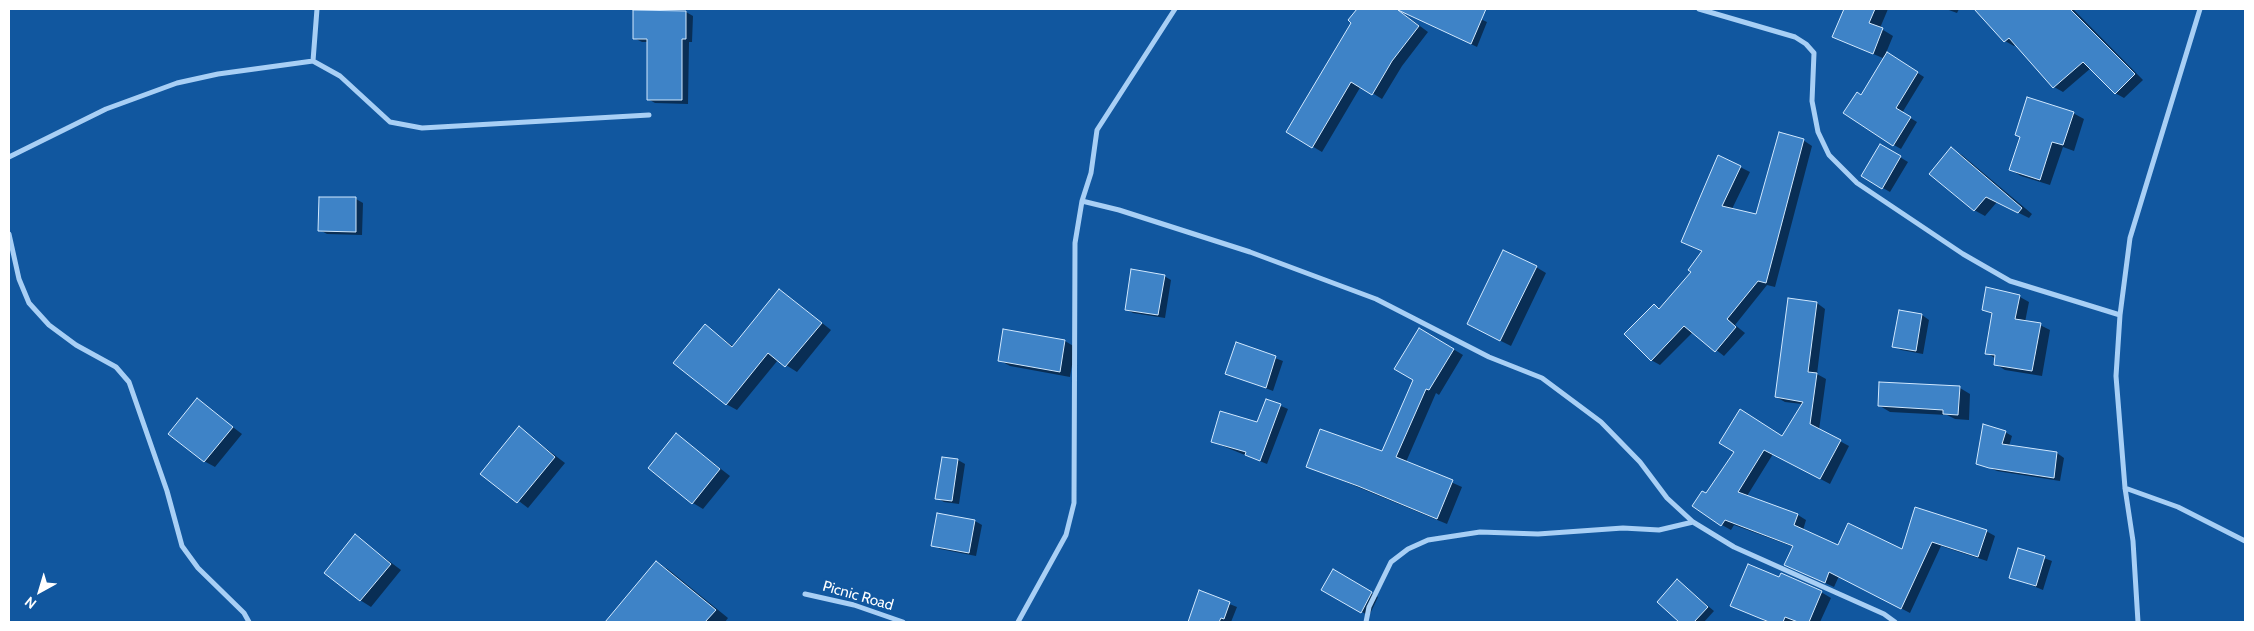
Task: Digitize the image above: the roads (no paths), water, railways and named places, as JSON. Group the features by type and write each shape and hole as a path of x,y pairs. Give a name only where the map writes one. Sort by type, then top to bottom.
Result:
{"street":[{"path":"313,61 317,9"},
{"path":"1018,622 1066,535 1074,503 1075,243 1082,201 1091,173 1097,130 1175,9"},
{"path":"1700,9 1795,37 1806,44 1814,53 1812,100 1818,132 1829,155 1857,183 1963,254 2010,281 2120,315"},
{"path":"2138,622 2133,541 2125,488 2116,376 2120,315 2130,238 2200,9"},
{"path":"9,157 106,110 177,83 218,74 313,61 340,76 390,122 422,128 649,115"},
{"path":"1082,201 1119,210 1250,252 1376,299 1489,357 1542,378 1601,422 1640,462 1667,498 1693,522 1734,547 1876,610 1894,622"},
{"path":"9,234 19,279 29,304 49,325 76,345 116,367 129,382 167,491 182,546 198,568 244,613 249,622"},
{"path":"2125,488 2178,507 2245,541"},
{"path":"1366,622 1370,607 1391,562 1408,549 1428,540 1480,532 1538,534 1623,528 1659,530 1693,522"},
{"name":"Picnic Road","path":"805,594 854,605 903,622"}]}
